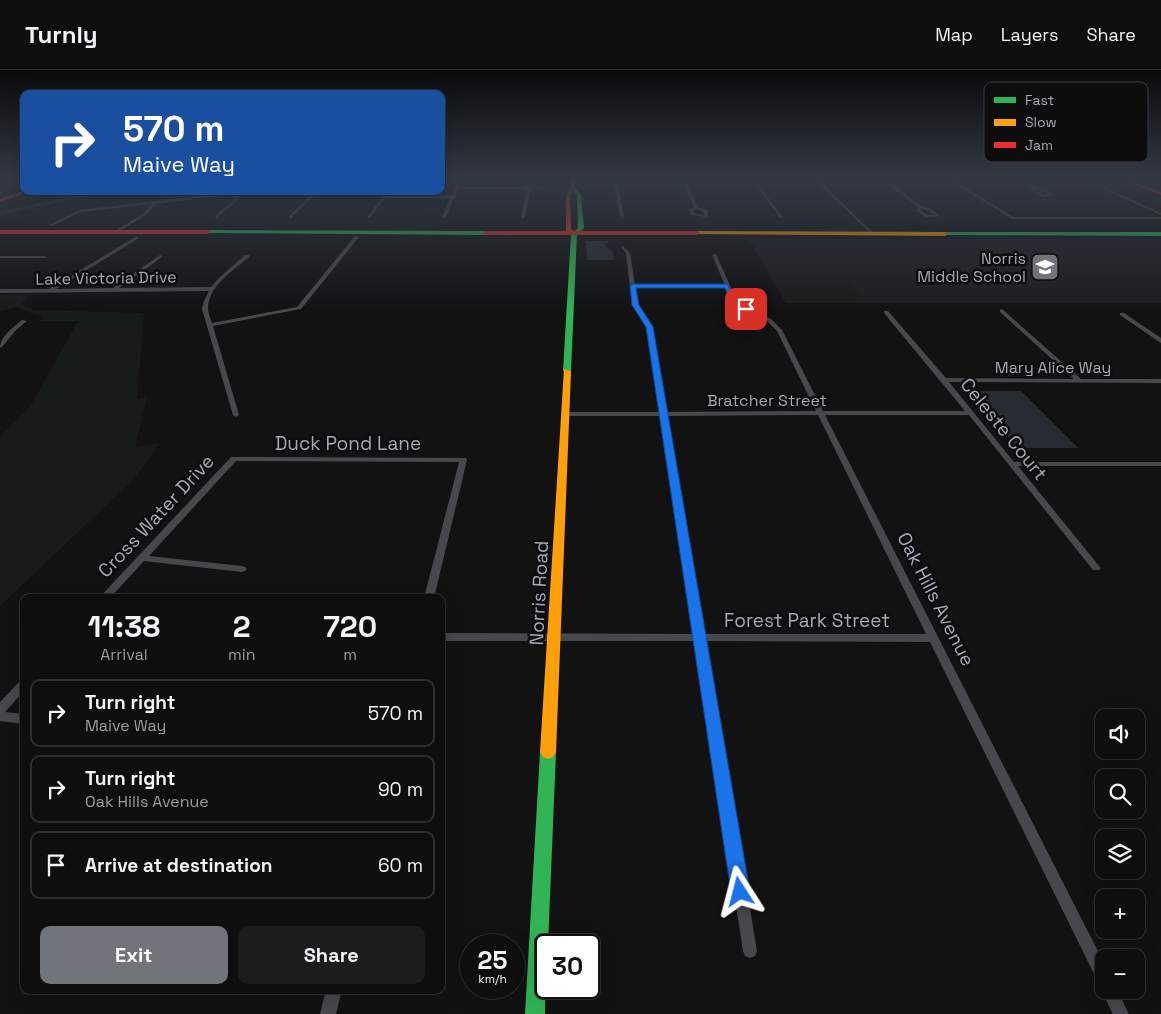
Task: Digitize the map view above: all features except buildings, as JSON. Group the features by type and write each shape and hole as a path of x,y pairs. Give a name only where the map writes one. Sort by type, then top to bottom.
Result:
{"main road":[{"name":"Norris Road","path":"535,1014 574,234 568,230 568,223"},
{"path":"0,232 415,232 434,234"},
{"path":"57,237 116,232"},
{"path":"133,237 202,232"},
{"path":"357,237 415,232"},
{"path":"0,237 357,237 434,234 1161,234"}],"street":[{"path":"51,225 55,223"},
{"path":"116,232 130,223"},
{"path":"861,223 872,234"},
{"path":"49,291 133,237"},
{"path":"210,325 299,308 357,237"},
{"path":"623,247 628,253 635,305 650,327 750,951"},
{"name":"Oak Hills Avenue","path":"714,255 731,296 739,305 769,320 779,330 1095,961"},
{"path":"2,258 45,256"},
{"path":"114,290 160,256"},
{"path":"236,415 210,325 206,302 212,289 247,256"},
{"path":"633,286 727,286"},
{"name":"Lake Victoria Drive","path":"0,291 212,289"},
{"path":"1002,311 1080,381"},
{"name":"Celeste Court","path":"886,312 944,380 1096,568"},
{"path":"1122,314 1161,341"},
{"path":"0,346 14,329 24,321"},
{"name":"Mary Alice Way","path":"944,380 1161,381"},
{"name":"Bratcher Street","path":"565,414 970,413"},
{"name":"Duck Pond Lane","path":"234,459 463,460 430,594"},
{"name":"Cross Water Drive","path":"108,594 234,459"},
{"path":"1011,464 1161,464"},
{"path":"141,558 242,570"},
{"name":"Forest Park Street","path":"445,637 934,638"},
{"path":"0,709 20,688"},
{"path":"0,716 20,718"},
{"path":"328,1014 333,994"},
{"path":"1114,999 1121,1014"}],"shaded area":[{"path":"749,239 1161,239 1161,303 786,303"},
{"path":"586,241 610,241 604,246 613,251 614,260 587,260"},
{"path":"772,277 847,280 866,303 787,303"},
{"path":"0,295 30,295 21,304 35,310 144,313 137,399 147,397 135,447 160,443 135,478 0,606 0,436 30,407 78,321 41,321 44,318 43,316 17,307 0,311"},
{"path":"969,391 1021,391 1078,448 1018,448"}],"traffic: fast":[{"path":"567,371 574,234 581,228 581,223"},
{"path":"208,232 485,233"},
{"path":"945,234 1161,234"},
{"path":"535,1014 548,752"}],"traffic: slow":[{"path":"697,233 945,234"},
{"path":"548,752 567,371"}],"traffic: jam":[{"path":"568,223 568,230 574,234"},
{"path":"0,232 208,232"},
{"path":"485,233 697,233"}],"place":[{"name":"Norris Middle School","path":"1045,267"}],"route":[{"path":"740,892 650,327 635,305 633,286 727,286 734,300 746,309"}]}
